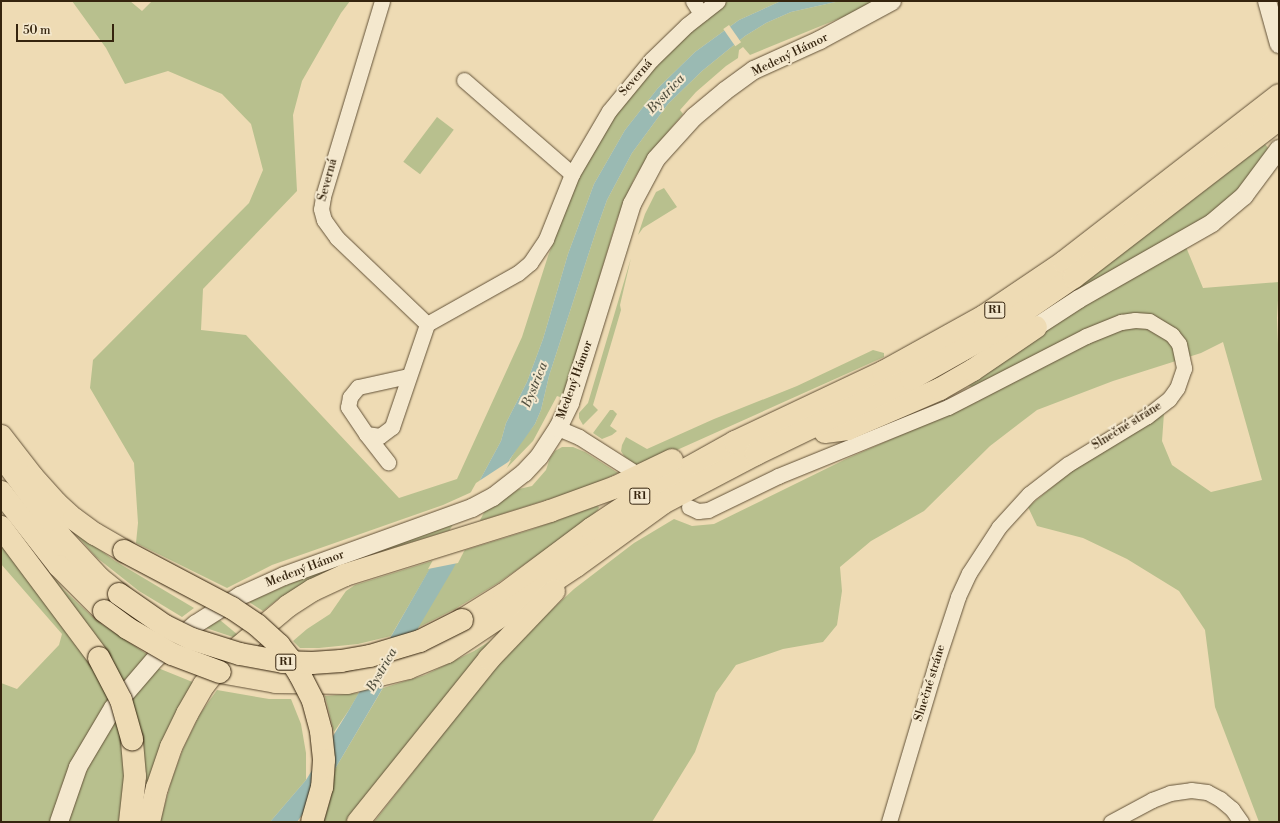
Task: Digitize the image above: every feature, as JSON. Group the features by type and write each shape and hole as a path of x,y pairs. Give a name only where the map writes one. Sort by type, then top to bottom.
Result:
{"highway":[{"name":"R1","path":"1,492 59,566 104,611 127,628 172,654 220,672 276,682 347,683 408,668 447,652 576,566 642,517 710,477 911,379 991,334 1022,314 1074,277 1279,95"},
{"name":"R1","path":"1,455 61,537 99,578 118,594 165,626 192,639 240,654 283,662 312,663 341,661 370,656 420,641 462,620 504,594 591,530 654,487 734,442 883,372 984,316 1186,179 1279,119"},
{"path":"825,432 848,429 940,389 973,370 1036,327"},
{"path":"542,605 613,550 670,511 742,472 825,432 911,379"},
{"path":"1,436 32,476 56,503 90,530 124,551 232,608 257,625 279,645 300,675 313,701 321,731 324,760 322,787 312,822"},
{"path":"149,822 164,766 187,714 218,667 232,652 269,620 313,590 345,575 473,536 616,487 649,473 683,455 734,442"},
{"path":"1,527 99,658 121,700 132,739 135,776 130,822"},
{"path":"358,822 489,659 542,605 576,566"}],"street":[{"name":"Severná","path":"382,1 323,197 321,209 324,220 337,238 427,324 518,273 530,263 546,239 572,174 598,127 622,93 651,60 701,14 718,1"},
{"path":"693,1 701,14"},
{"name":"Medený Hámor","path":"59,822 78,767 113,708 155,659 196,624 240,596 284,576 457,514 493,497 524,473 539,457 558,428 570,403 632,204 656,159 694,117 724,91 754,70 820,40 892,1"},
{"path":"1267,1 1279,44"},
{"path":"464,80 572,174"},
{"path":"1036,327 1080,299 1194,235 1229,210 1244,196 1279,149"},
{"name":"Slnečné stráne","path":"689,507 698,510 716,506 778,476 948,407 1086,336 1121,322 1135,320 1149,321 1172,335 1179,344 1184,368 1177,388 1169,399 1147,416 1068,464 1030,494 999,527 969,573 958,597 936,664 889,822"},
{"path":"366,434 380,436 392,427 408,376 427,324"},
{"path":"388,462 366,434 348,407 350,397 358,387 408,376"},
{"path":"558,428 579,437 631,470"},
{"path":"1111,822 1152,800 1170,793 1191,790 1207,792 1220,799 1232,809 1241,822"}],"green space":[{"path":"72,1 130,1 142,11 152,1 350,1 341,13 302,81 293,115 297,191 203,289 201,330 246,335 399,498 457,479 522,337 548,256 589,150 655,61 728,1 781,1 739,20 695,52 658,88 625,130 594,184 568,254 543,339 527,382 506,423 501,441 474,491 443,505 272,565 227,588 136,543 138,523 134,463 90,388 93,360 249,203 263,170 251,124 222,94 168,71 125,84 106,48"},
{"path":"840,1 874,1 860,10 750,55 743,47 739,50 738,58 726,66 696,92 680,110 683,114 650,153 634,179 617,219 563,398 557,396 533,441 502,473 520,443 535,424 541,410 549,376 597,228 607,200 632,153 668,104 702,71 745,36 766,23 791,12"},
{"path":"437,117 454,130 420,174 403,162"},
{"path":"1265,144 1268,148 1267,152 1245,182 1216,212 950,376 1182,208"},
{"path":"664,188 677,207 643,228 638,235 645,214 656,192"},
{"path":"1186,247 1203,288 1279,282 1277,318 1279,371 1279,822 1259,822 1215,707 1205,630 1179,591 1127,559 1083,538 1037,526 1028,507 1073,470 1164,413 1162,441 1172,465 1211,492 1262,480 1223,342 1201,353 1113,381 1037,410 990,446 924,511 871,541 840,567 842,591 837,625 823,642 783,649 736,665 716,693 695,752 652,822 374,822 487,677 532,628 574,589 634,543 674,519 692,526 714,524 846,459 976,402 1045,365 974,387 968,386 1030,344 1037,335 1082,306"},
{"path":"631,258 620,305 621,310 593,405 598,410 583,425 579,418 579,413 588,403"},
{"path":"873,350 884,353 884,357 639,467 624,456 621,451 626,437 647,449 714,419 797,386"},
{"path":"610,410 613,410 617,414 610,426 617,431 602,439 593,433"},
{"path":"562,447 573,447 585,452 618,473 588,487 345,563 278,599 263,611 249,602 314,573 474,516 494,506 519,489 532,486 546,470 550,458 555,451"},
{"path":"597,506 599,507 598,510 586,521 498,583 455,609 417,628 462,551 530,530"},
{"path":"66,523 115,561 194,608 182,617 139,591 96,557"},
{"path":"1,543 83,650 111,698 97,718 60,789 51,822 1,822 1,683 17,689 59,645 62,634 1,564"},
{"path":"34,555 64,590 97,621 148,655 123,682"},
{"path":"435,560 391,636 358,644 319,648 300,648 293,641 307,629 330,614 346,591 355,585"},
{"path":"220,620 238,635 236,638 206,628"},
{"path":"503,633 346,822 324,822 332,793 335,769 383,688 425,675 474,651"},
{"path":"158,668 195,683 140,818 146,785 145,769 130,700"},
{"path":"217,690 269,699 291,699 301,724 306,753 306,780 270,822 160,822 172,779 183,749 200,714"},
{"path":"359,693 349,710 334,732 325,696"},
{"path":"118,717 127,765 124,822 66,822 73,801 93,757"}],"water":[{"name":"Bystrica","path":"781,1 840,1 791,12 766,23 745,36 702,71 668,104 632,153 607,200 549,376 541,410 535,424 510,459 453,569 335,769 297,822 270,822 306,780 349,710 501,441 506,423 527,382 543,339 568,254 594,184 625,130 658,88 695,52 739,20"}],"pier":[{"path":"729,25 741,42 735,46 723,29"},
{"path":"511,460 458,563 428,569 476,483"}]}
